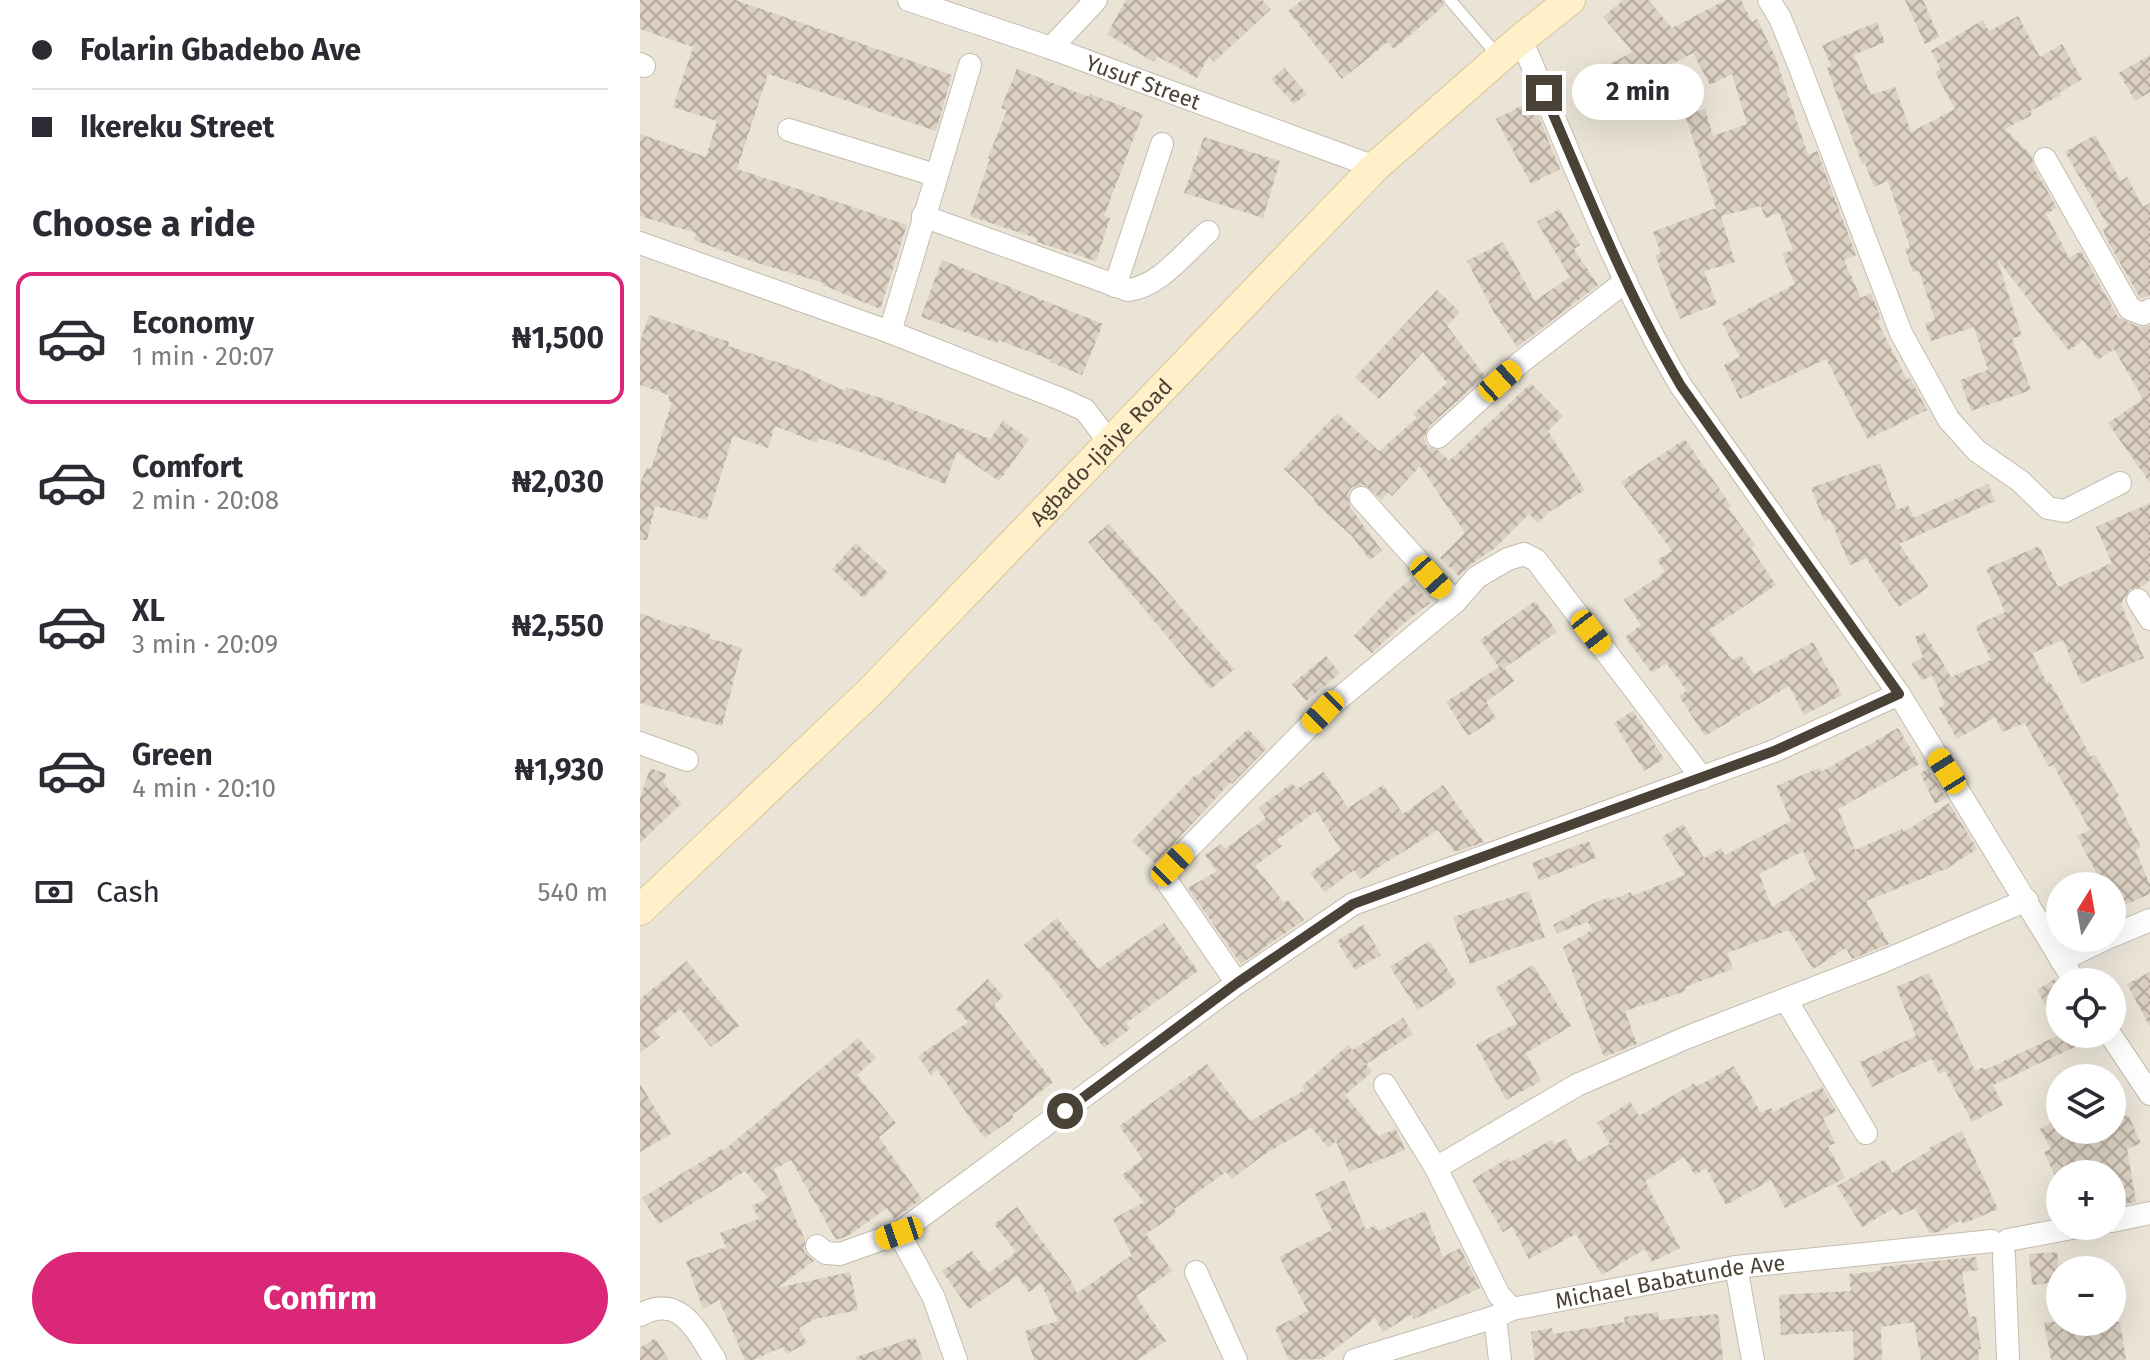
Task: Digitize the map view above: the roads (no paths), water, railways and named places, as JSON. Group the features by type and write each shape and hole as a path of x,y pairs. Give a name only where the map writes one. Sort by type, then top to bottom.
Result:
{"street":[{"path":"1051,48 1096,0"},
{"name":"Agbado-Ijaiye Road","path":"640,910 870,692 1375,167 1510,48 1570,0"},
{"path":"1769,0 1797,60 1901,333 1949,420 1977,451 2020,481 2048,508 2065,511 2120,483"},
{"name":"Yusuf Street","path":"915,1 1375,167"},
{"path":"1510,48 1658,348 1681,386 1899,694 2066,968"},
{"path":"890,332 970,65"},
{"path":"789,130 935,175"},
{"path":"1115,286 1162,144"},
{"path":"2045,159 2130,309 2143,314 2150,310"},
{"path":"923,216 1128,290 1140,289 1153,281 1208,232"},
{"path":"640,243 890,332 1085,410 1109,442"},
{"path":"1438,437 1521,362 1626,281"},
{"path":"1361,498 1455,602"},
{"path":"1237,983 1168,883 1167,873 1323,712 1455,602 1477,577 1508,559 1524,554 1536,560 1702,778"},
{"path":"817,1246 826,1253 840,1254 899,1233 1237,983 1353,904 1774,751 1899,694"},
{"path":"640,743 687,760"},
{"path":"1436,1168 1577,1085 2027,900"},
{"path":"2126,930 2150,920"},
{"path":"2061,960 2078,952"},
{"path":"1786,1000 1866,1133"},
{"path":"2119,1048 2150,1094"},
{"path":"1385,1085 1436,1168 1499,1295 1504,1313 1500,1360"},
{"path":"2126,1218 2150,1213"},
{"path":"899,1233 934,1298 956,1360"},
{"name":"Michael Babatunde Ave","path":"1355,1360 1504,1313 1736,1267 2001,1245 2046,1234"},
{"path":"2001,1245 2008,1360"},
{"path":"1736,1267 1753,1360"},
{"path":"1196,1272 1236,1360"},
{"path":"640,1315 652,1309 675,1310 691,1322 715,1360"}],"lane":[{"path":"1450,0 1510,48"}]}
